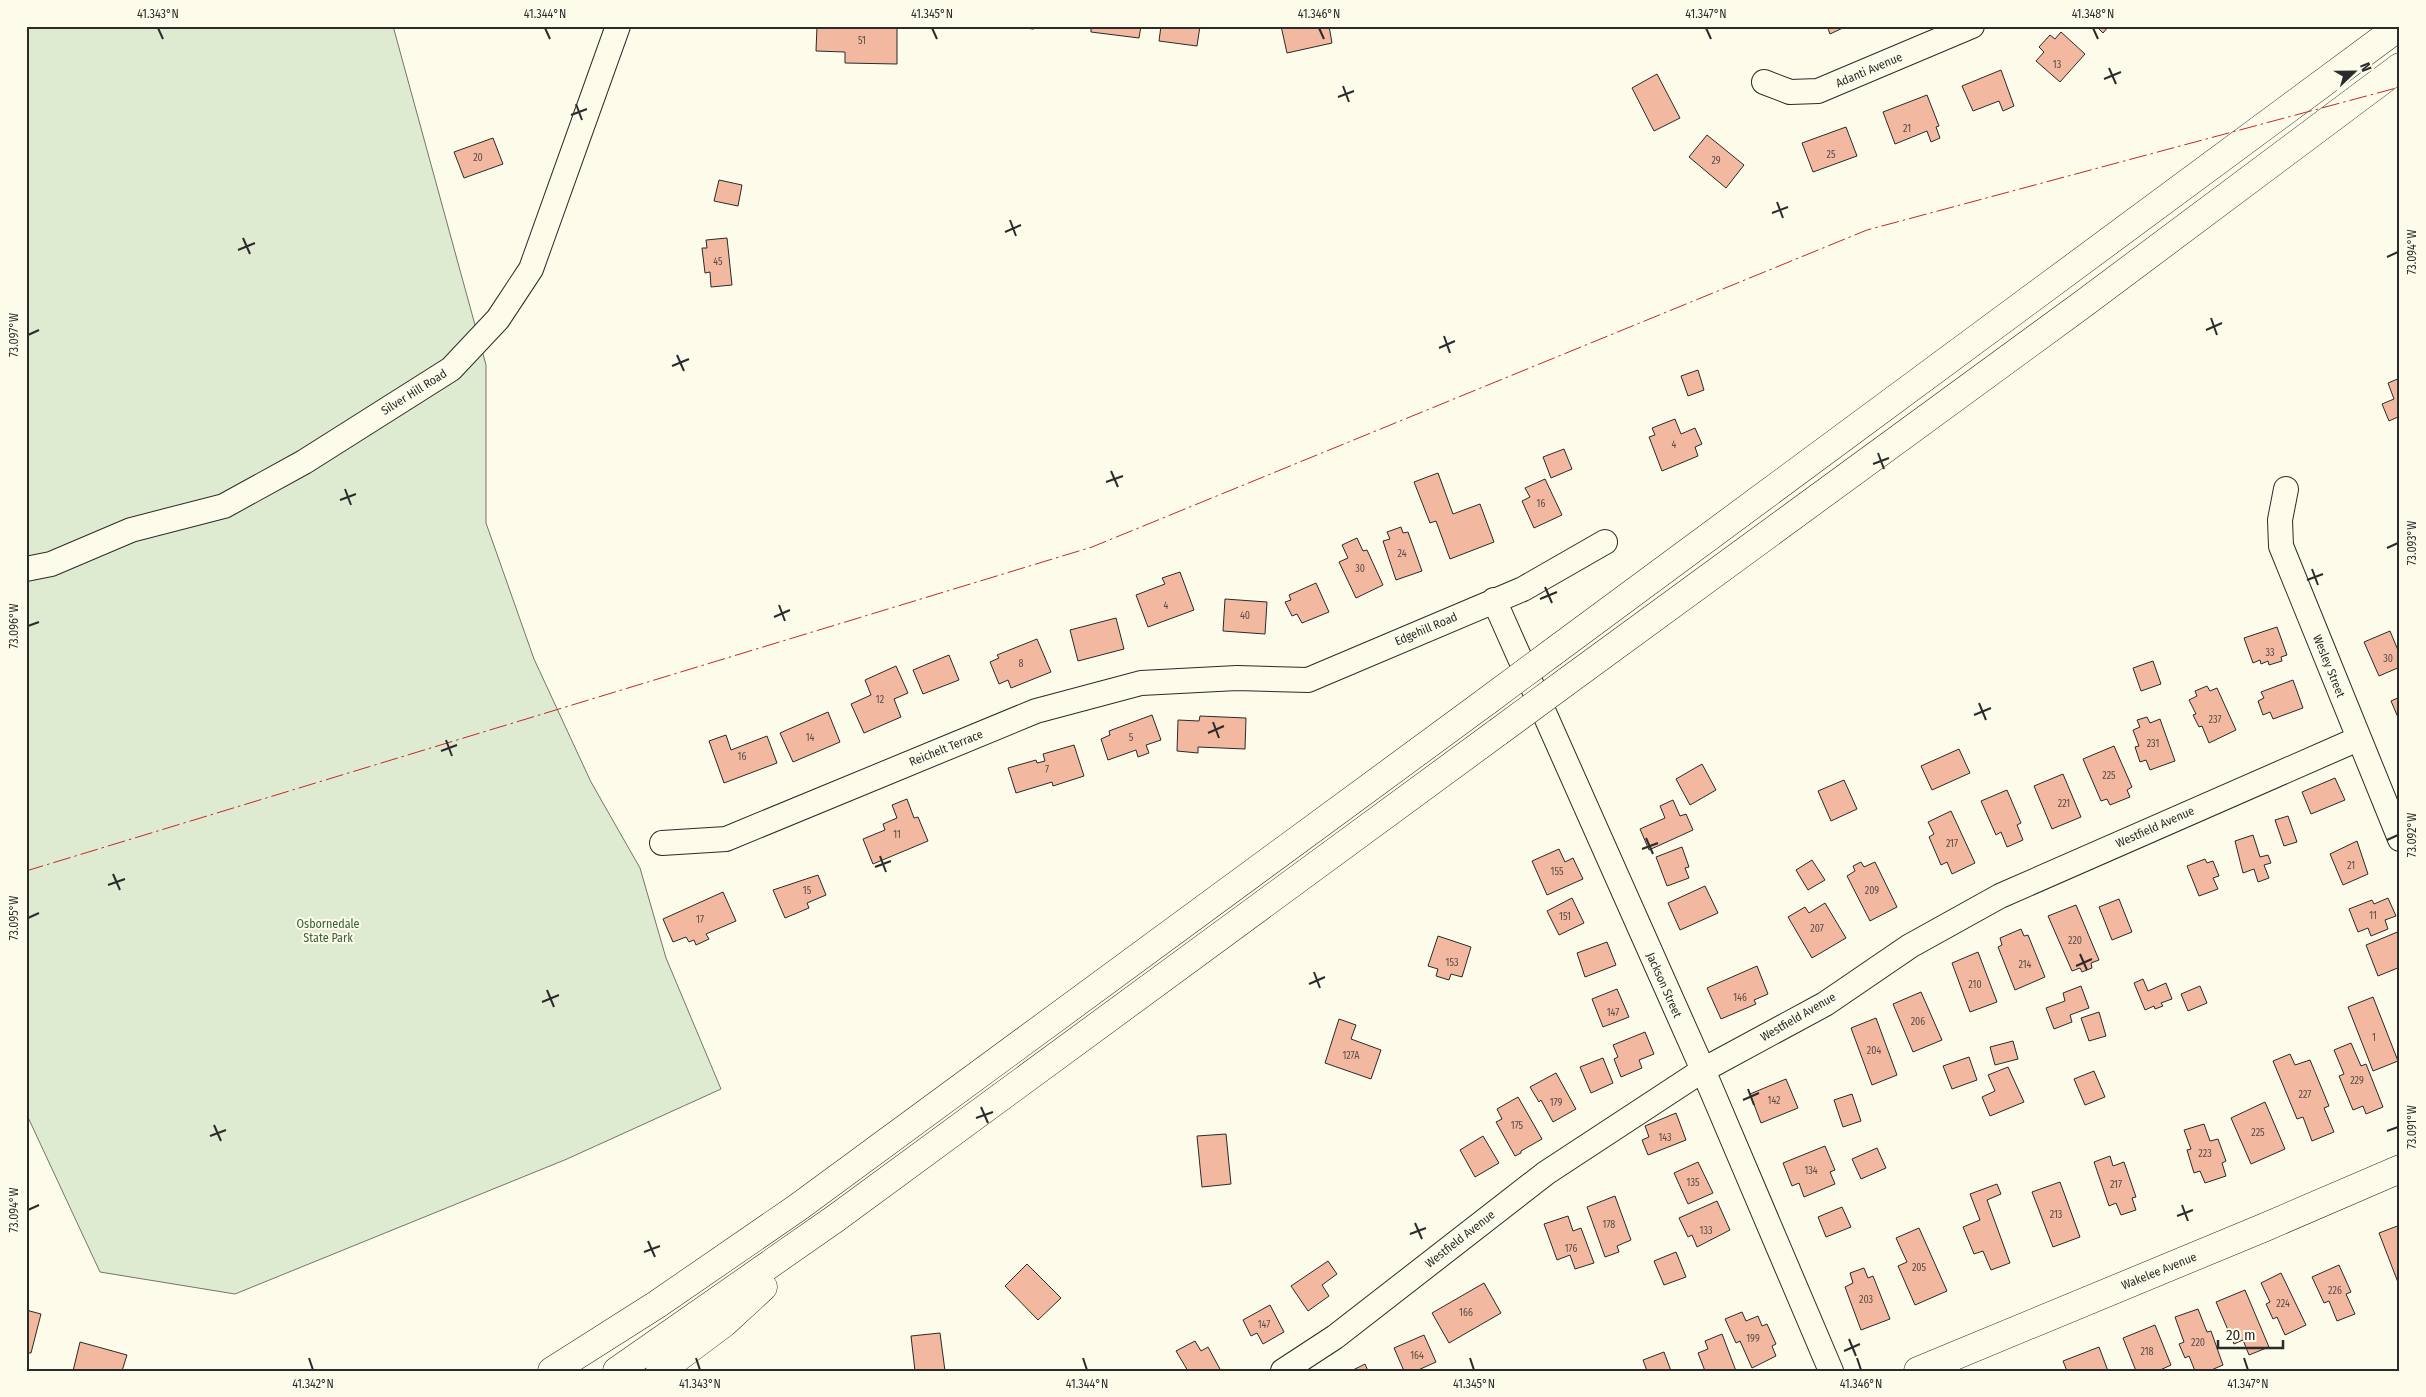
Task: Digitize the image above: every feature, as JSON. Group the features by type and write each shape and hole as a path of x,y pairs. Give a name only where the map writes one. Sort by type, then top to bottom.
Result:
{"main road":[{"path":"552,1371 656,1305 797,1208 2400,26"},
{"path":"617,1371 836,1218 2083,304 2400,67"},
{"name":"Wakelee Avenue","path":"1918,1371 2400,1169"},
{"path":"660,1371 724,1323 836,1218"}],"street":[{"name":"Silver Hill Road","path":"26,569 51,564 131,530 224,506 304,462 451,369 498,318 531,270 618,26"},
{"name":"Adanti Avenue","path":"1764,82 1790,92 1818,91 1972,26"},
{"name":"Wesley Street","path":"2286,489 2280,520 2282,546 2358,739 2400,839"},
{"name":"Edgehill Road","path":"1237,678 1308,680 1523,589 1605,542"},
{"name":"Jackson Street","path":"1494,600 1703,1070 1831,1371"},
{"name":"Reichelt Terrace","path":"662,843 726,839 1036,711 1141,683 1237,678"},
{"name":"Westfield Avenue","path":"1283,1371 1335,1337 1546,1172 1703,1070 1825,1004 1910,946 2000,896 2358,739"}],"green space":[{"name":"Osbornedale State Park","path":"26,26 393,26 486,365 486,523 534,659 591,782 640,868 666,958 721,1089 567,1159 235,1294 100,1272 26,1113"}],"building":[{"path":"817,26 897,26 897,64 845,63 845,52 816,51"},
{"path":"1004,26 1035,26 1034,29"},
{"path":"1091,26 1141,26 1139,38 1091,32"},
{"path":"1161,26 1200,26 1197,46 1159,41"},
{"path":"1281,26 1329,26 1332,43 1287,53"},
{"path":"1827,26 1847,26 1830,34"},
{"path":"2096,26 2109,26 2103,33"},
{"path":"2061,32 2085,54 2060,82 2036,61 2044,52 2039,47 2050,35 2055,39"},
{"path":"2001,70 2014,106 2003,111 1999,101 1973,111 1962,86"},
{"path":"1657,74 1680,118 1654,131 1632,88"},
{"path":"1927,95 1939,126 1936,127 1940,138 1931,142 1927,131 1895,144 1883,112"},
{"path":"1846,127 1857,156 1813,172 1802,143"},
{"path":"1707,135 1744,165 1726,188 1689,157"},
{"path":"493,138 503,164 464,178 454,152"},
{"path":"719,180 742,185 738,206 714,201"},
{"path":"727,238 732,285 711,287 710,272 705,273 702,248 707,248 706,240"},
{"path":"1698,370 1704,390 1688,396 1681,376"},
{"path":"2400,378 2400,416 2389,421 2382,404 2394,399 2388,383"},
{"path":"1675,419 1681,434 1695,428 1702,444 1695,447 1698,456 1662,471 1649,437 1655,435 1652,428"},
{"path":"1564,449 1572,469 1551,478 1543,457"},
{"path":"1438,473 1453,514 1480,504 1494,542 1450,559 1436,521 1430,523 1414,482"},
{"path":"1545,479 1562,515 1534,528 1522,501 1530,497 1525,488"},
{"path":"1401,527 1403,533 1408,532 1422,571 1396,580 1383,541 1390,539 1387,532"},
{"path":"1357,538 1363,551 1367,550 1383,585 1356,598 1339,562 1348,558 1342,545"},
{"path":"1180,572 1194,610 1148,627 1136,595 1165,584 1162,578"},
{"path":"1316,583 1329,612 1302,623 1297,614 1292,616 1285,602 1291,600 1289,595"},
{"path":"1225,599 1267,602 1265,634 1223,631"},
{"path":"1116,618 1124,649 1078,661 1070,630"},
{"path":"2277,627 2287,655 2281,657 2282,661 2269,665 2268,661 2261,664 2260,660 2253,663 2244,638"},
{"path":"2390,631 2400,655 2400,667 2379,676 2364,642"},
{"path":"1037,639 1051,672 1011,688 1008,680 999,684 990,662 999,658 997,655"},
{"path":"949,655 959,680 923,694 913,670"},
{"path":"2153,661 2161,684 2141,691 2133,668"},
{"path":"896,666 908,693 894,699 901,717 864,733 851,704 871,695 865,680"},
{"path":"2293,680 2303,708 2273,719 2270,712 2263,715 2258,701 2264,698 2261,692"},
{"path":"2207,686 2210,691 2217,688 2236,730 2209,743 2202,726 2199,727 2193,715 2196,714 2189,700 2197,696 2195,691"},
{"path":"2400,697 2400,722 2391,701"},
{"path":"828,712 840,742 793,762 780,733"},
{"path":"1152,715 1161,740 1146,745 1149,753 1138,757 1136,750 1108,760 1101,739 1110,735 1109,731"},
{"path":"1200,716 1246,718 1245,749 1198,747 1198,753 1177,751 1178,720 1199,721"},
{"path":"2147,717 2150,723 2160,719 2175,761 2150,770 2146,760 2140,762 2135,747 2139,746 2133,730 2140,727 2137,720"},
{"path":"726,735 731,750 767,736 777,763 724,783 709,741"},
{"path":"1074,745 1084,776 1053,786 1052,782 1016,793 1008,768 1036,760 1037,763 1045,761 1043,754"},
{"path":"2114,746 2132,787 2127,790 2130,797 2110,805 2107,799 2101,801 2083,759"},
{"path":"1959,749 1970,773 1932,790 1921,766"},
{"path":"1702,764 1716,790 1690,805 1676,779"},
{"path":"2063,774 2081,817 2052,829 2034,786"},
{"path":"2335,778 2345,800 2311,814 2302,792"},
{"path":"1844,780 1857,809 1831,821 1818,791"},
{"path":"2007,790 2021,823 2017,825 2023,840 2007,847 2001,832 1996,835 1981,801"},
{"path":"907,799 914,818 918,817 928,841 873,864 863,839 885,830 883,824 897,818 892,805"},
{"path":"1673,800 1680,816 1686,814 1693,830 1649,850 1640,829 1665,818 1660,806"},
{"path":"1951,811 1975,863 1952,874 1947,862 1941,865 1929,837 1934,834 1928,822"},
{"path":"2288,816 2297,842 2284,846 2275,820"},
{"path":"2253,835 2260,857 2268,855 2271,863 2264,865 2269,878 2258,882 2254,869 2243,873 2235,841"},
{"path":"2357,841 2368,874 2343,885 2330,854"},
{"path":"1682,847 1689,867 1685,868 1689,878 1667,886 1656,857"},
{"path":"1559,849 1565,862 1573,858 1583,879 1547,895 1532,861"},
{"path":"2205,859 2207,863 2213,861 2219,876 2213,878 2218,889 2199,896 2187,866"},
{"path":"1812,860 1825,880 1808,890 1796,870"},
{"path":"1861,862 1864,867 1875,862 1897,907 1870,921 1847,876 1855,871 1853,866"},
{"path":"818,875 826,895 807,903 809,908 785,918 773,890"},
{"path":"1705,886 1718,913 1680,930 1668,903"},
{"path":"723,892 736,921 706,934 709,939 696,945 694,940 689,942 686,937 673,942 663,919"},
{"path":"1572,898 1584,923 1559,935 1547,911"},
{"path":"2388,898 2396,916 2385,920 2388,929 2371,936 2368,928 2358,932 2349,909 2372,900 2374,904"},
{"path":"2119,899 2132,932 2112,940 2099,907"},
{"path":"1825,903 1846,938 1812,958 1788,917 1805,907 1809,913"},
{"path":"2076,905 2099,960 2091,963 2092,968 2082,972 2080,968 2072,971 2048,916"},
{"path":"2021,929 2024,936 2028,935 2045,977 2015,990 1998,947 2002,945 2000,938"},
{"path":"2400,931 2400,967 2378,976 2366,945"},
{"path":"1438,936 1471,947 1462,977 1451,974 1449,980 1436,976 1438,969 1428,966"},
{"path":"1607,942 1616,965 1585,977 1577,953"},
{"path":"1978,952 1997,1002 1970,1012 1952,963"},
{"path":"1757,966 1768,994 1754,1000 1756,1004 1721,1019 1707,988"},
{"path":"2143,979 2148,991 2166,983 2172,999 2161,1003 2163,1006 2155,1009 2154,1006 2145,1010 2134,983"},
{"path":"2081,986 2089,1008 2070,1015 2072,1022 2054,1029 2046,1008 2065,1001 2063,993"},
{"path":"2200,986 2207,1003 2188,1011 2181,994"},
{"path":"1617,989 1629,1017 1603,1027 1592,999"},
{"path":"1921,992 1942,1040 1913,1052 1893,1004"},
{"path":"2373,997 2398,1061 2373,1071 2348,1007"},
{"path":"2099,1012 2106,1036 2089,1041 2081,1018"},
{"path":"1876,1018 1897,1075 1872,1085 1851,1028"},
{"path":"1339,1019 1356,1025 1351,1039 1381,1050 1371,1079 1325,1063"},
{"path":"1645,1032 1654,1054 1639,1060 1642,1068 1621,1077 1614,1059 1618,1057 1613,1045"},
{"path":"2013,1041 2018,1059 1995,1065 1990,1047"},
{"path":"2351,1043 2361,1066 2366,1064 2383,1107 2366,1114 2363,1106 2353,1110 2339,1076 2344,1074 2334,1050"},
{"path":"2290,1054 2295,1065 2310,1060 2329,1106 2324,1108 2334,1132 2312,1141 2303,1117 2297,1119 2273,1061"},
{"path":"1969,1057 1977,1080 1952,1089 1943,1066"},
{"path":"1603,1058 1613,1083 1591,1093 1580,1067"},
{"path":"2008,1067 2024,1102 1990,1116 1982,1097 1995,1091 1988,1075"},
{"path":"2094,1071 2105,1097 2085,1105 2074,1079"},
{"path":"1556,1073 1576,1109 1553,1122 1541,1100 1539,1102 1530,1087"},
{"path":"1786,1079 1798,1108 1761,1123 1750,1094"},
{"path":"1852,1094 1861,1121 1843,1127 1834,1100"},
{"path":"1518,1097 1542,1139 1515,1156 1496,1122 1502,1119 1497,1109"},
{"path":"2265,1102 2285,1149 2251,1164 2231,1118"},
{"path":"1676,1113 1686,1140 1648,1155 1642,1140 1649,1137 1645,1126"},
{"path":"2204,1124 2210,1141 2218,1139 2226,1161 2222,1163 2226,1176 2205,1183 2200,1171 2194,1173 2187,1150 2191,1149 2184,1130"},
{"path":"1226,1134 1231,1184 1202,1187 1197,1136"},
{"path":"1483,1136 1499,1163 1475,1177 1460,1150"},
{"path":"1825,1146 1835,1170 1830,1172 1835,1184 1804,1197 1799,1183 1792,1186 1783,1163"},
{"path":"1877,1148 1886,1168 1861,1179 1852,1159"},
{"path":"2110,1156 2113,1166 2124,1162 2136,1197 2132,1198 2136,1210 2121,1215 2116,1203 2109,1206 2094,1162"},
{"path":"1698,1162 1713,1193 1688,1204 1674,1173"},
{"path":"2060,1182 2080,1237 2053,1247 2032,1192"},
{"path":"1997,1184 2001,1194 1987,1200 2010,1263 1991,1270 1983,1251 1974,1254 1963,1227 1980,1220 1970,1194"},
{"path":"1615,1196 1631,1240 1617,1246 1619,1252 1605,1257 1587,1207"},
{"path":"1717,1201 1730,1230 1697,1247 1692,1235 1688,1237 1679,1218"},
{"path":"1842,1207 1851,1227 1826,1237 1818,1217"},
{"path":"1568,1216 1573,1231 1581,1228 1594,1263 1575,1269 1570,1255 1557,1260 1544,1224"},
{"path":"2400,1225 2400,1284 2399,1285 2379,1233"},
{"path":"1919,1228 1947,1291 1915,1305 1898,1266 1907,1262 1896,1238"},
{"path":"1676,1252 1686,1277 1664,1285 1654,1261"},
{"path":"1328,1261 1337,1274 1322,1285 1329,1296 1308,1311 1291,1286"},
{"path":"1027,1264 1061,1298 1038,1320 1005,1286"},
{"path":"2339,1265 2351,1292 2346,1294 2355,1314 2337,1321 2329,1301 2324,1303 2312,1277"},
{"path":"1864,1268 1868,1278 1873,1276 1890,1319 1861,1330 1845,1287 1853,1283 1850,1273"},
{"path":"2281,1273 2306,1325 2285,1335 2277,1317 2273,1319 2266,1304 2270,1302 2261,1283"},
{"path":"1484,1283 1501,1313 1449,1343 1432,1313"},
{"path":"2245,1290 2269,1347 2249,1355 2243,1340 2234,1344 2216,1302"},
{"path":"1270,1305 1284,1332 1263,1344 1257,1333 1251,1336 1243,1320"},
{"path":"2198,1309 2207,1332 2211,1331 2223,1365 2209,1371 2195,1371 2189,1356 2185,1358 2179,1344 2184,1342 2175,1317"},
{"path":"26,1310 41,1314 31,1353 28,1353 26,1360"},
{"path":"1742,1312 1746,1321 1758,1316 1762,1326 1767,1324 1776,1344 1772,1346 1776,1356 1752,1368 1740,1341 1736,1343 1725,1319"},
{"path":"2155,1325 2171,1365 2158,1371 2136,1371 2123,1338"},
{"path":"940,1333 945,1371 915,1371 911,1336"},
{"path":"1722,1334 1736,1371 1705,1371 1698,1353 1708,1349 1705,1341"},
{"path":"1424,1335 1436,1362 1416,1371 1404,1371 1394,1348"},
{"path":"1195,1341 1201,1351 1208,1347 1221,1371 1188,1371 1176,1351"},
{"path":"80,1342 127,1355 122,1371 73,1371"},
{"path":"2099,1347 2108,1371 2067,1371 2063,1361"},
{"path":"1664,1352 1671,1371 1647,1371 1643,1360"},
{"path":"1365,1364 1368,1371 1351,1371"}],"power":[{"path":"26,871 1092,547 1867,230 2400,87"}]}
